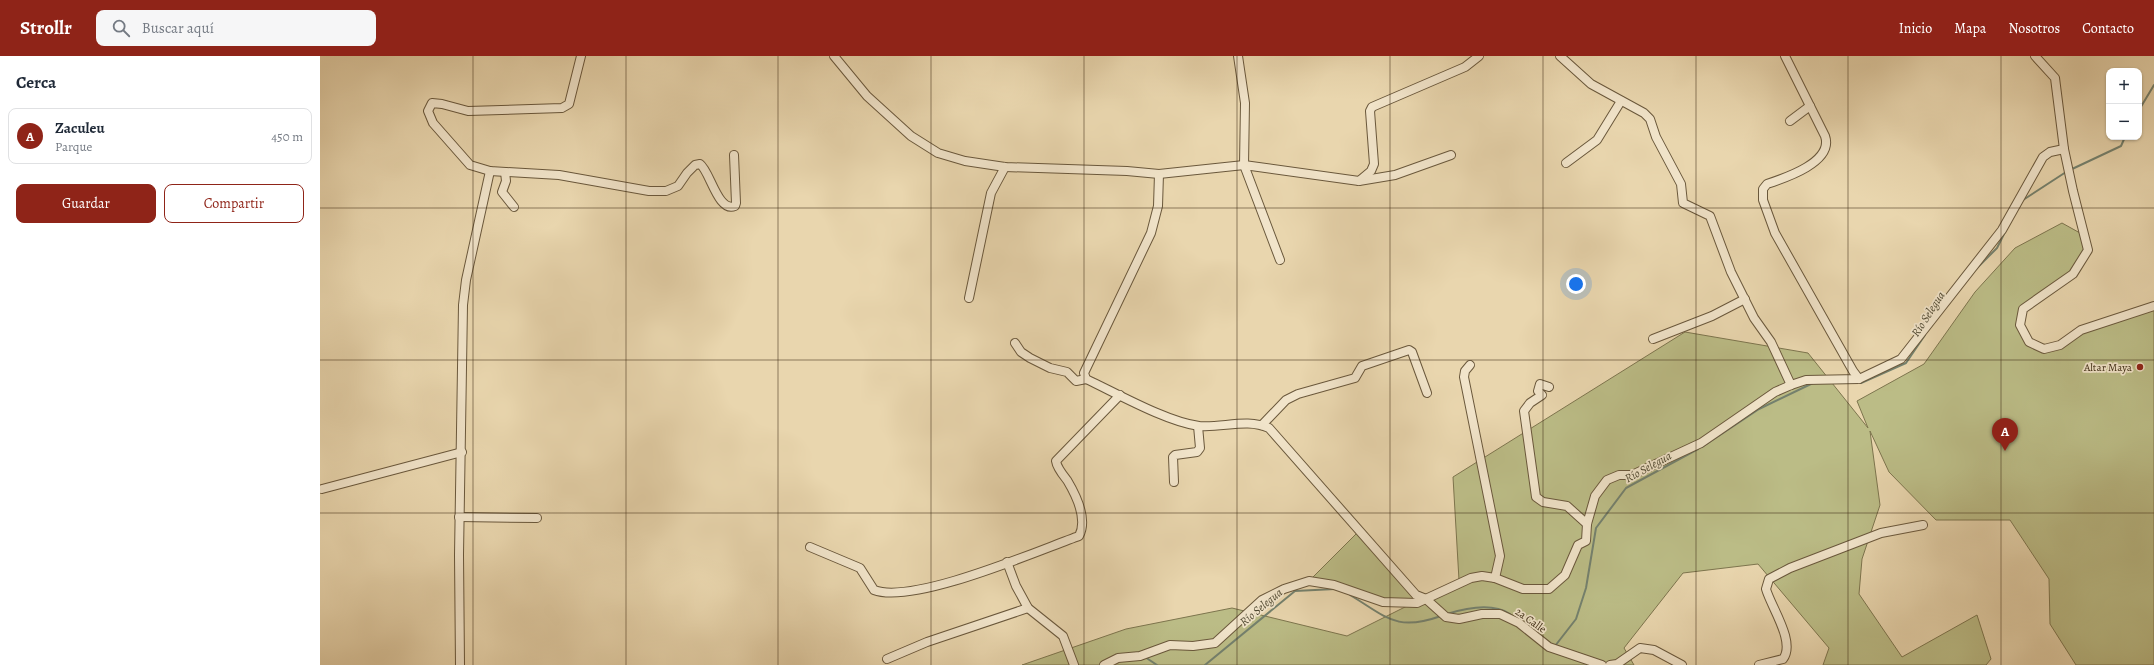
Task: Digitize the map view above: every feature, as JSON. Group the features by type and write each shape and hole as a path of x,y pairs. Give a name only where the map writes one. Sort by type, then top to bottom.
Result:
{"street":[{"path":"581,56 569,104 562,108 468,111 442,104 432,104 428,112 433,123 470,165 490,171 559,175 649,191 666,191 678,186 687,173 695,165 700,164 704,167 709,182 717,195 732,208 736,203 734,155"},
{"path":"834,56 867,96 912,136 938,153 965,161 1005,167 1127,171 1159,174 1244,165 1359,181 1395,175 1451,155"},
{"path":"1238,56 1244,103 1244,165 1280,260"},
{"path":"1359,181 1371,170 1374,164 1370,111 1372,107 1465,67 1479,56"},
{"path":"1560,56 1591,84 1644,113 1650,119 1656,137 1681,184 1683,203 1710,216 1731,272 1754,318 1771,342 1791,385"},
{"path":"1785,56 1826,140 1827,146 1824,152 1802,170 1766,184 1763,189 1763,200 1775,233 1853,371 1859,379"},
{"path":"2035,56 2055,78 2064,149 2088,250 2073,274 2022,309 2020,325 2029,342 2044,349 2060,345 2081,330 2154,306"},
{"path":"1566,163 1597,140 1621,101"},
{"path":"1790,121 1810,106"},
{"path":"1104,665 1114,661 1143,655 1170,645 1193,646 1215,642 1262,600 1284,589 1309,581 1334,585 1383,602 1417,603 1471,578 1482,576 1495,578 1523,589 1549,589 1565,575 1578,545 1586,541 1587,524 1595,496 1607,480 1619,475 1632,475 1701,443 1775,392 1791,385 1806,380 1859,379 1901,359 2002,230 2043,157 2050,152 2064,149"},
{"path":"969,298 991,193 1005,167"},
{"path":"460,665 459,517 462,452 463,305 466,280 490,171"},
{"path":"505,172 506,181 502,192 514,207"},
{"path":"1086,379 1084,373 1151,233 1158,206 1159,174"},
{"path":"1653,338 1712,316 1745,299"},
{"path":"1015,343 1021,352 1050,368 1067,372 1076,380 1086,379 1172,418 1198,426 1256,423 1262,425 1286,400 1298,394 1355,378 1362,366 1406,351 1412,352 1427,393"},
{"path":"1470,365 1465,371 1464,377 1500,556 1495,578"},
{"path":"1549,387 1540,384 1538,391 1542,395 1530,403 1524,411 1536,498 1543,502 1567,506 1587,524"},
{"path":"810,547 860,568 874,590 897,592 925,590 1079,536 1083,529 1082,518 1073,491 1056,462 1120,394"},
{"name":"2a Calle","path":"1262,425 1269,428 1416,596 1426,599 1444,615 1459,619 1482,614 1500,614 1519,623 1550,647 1602,665"},
{"path":"1174,482 1173,457 1175,455 1197,452 1200,448 1198,426"},
{"path":"322,489 462,452"},
{"path":"459,517 537,518"},
{"path":"1759,665 1783,659 1788,648 1783,628 1766,589 1769,579 1790,568 1881,534 1922,525"},
{"path":"1007,562 1016,586 1028,608 1063,636 1074,665"},
{"path":"887,659 927,642 1028,608"},
{"path":"1610,665 1618,664 1640,648 1654,650 1682,665"}],"green space":[{"path":"2062,223 2080,233 2084,250 2073,274 2023,309 2021,324 2022,329 2024,334 2031,342 2044,349 2081,330 2154,306 2154,665 2076,665 2050,624 2049,579 2010,520 1936,520 1889,472 1870,431 1880,505 1862,559 1859,594 1902,657 1977,615 1991,659 1986,665 1823,665 1829,648 1758,564 1683,573 1624,648 1634,665 1022,665 1126,629 1232,608 1347,636 1459,580 1453,477 1685,332 1808,353 1868,428 1857,401 1924,364 1975,292 2015,248"},
{"path":"1360,530 1416,595 1413,601 1385,602 1309,581"}],"waterway":[{"name":"Río Selegua","path":"2142,105 2154,85"},
{"name":"Río Selegua","path":"2070,170 2121,146 2124,140"},
{"name":"Río Selegua","path":"2023,200 2066,172"},
{"name":"Río Selegua","path":"1976,269 1997,248 2005,232"},
{"name":"Río Selegua","path":"1857,383 1861,383 1906,363 1925,335"},
{"name":"Río Selegua","path":"1702,447 1759,409 1813,383"},
{"name":"Río Selegua","path":"1555,646 1576,619 1586,588 1596,528 1626,488 1698,449"},
{"name":"Río Selegua","path":"1205,665 1295,591 1335,589"},
{"name":"Río Selegua","path":"1350,595 1392,620 1413,623 1426,621 1441,616"},
{"name":"Río Selegua","path":"1447,614 1471,608 1496,609 1510,614"},
{"name":"Río Selegua","path":"1145,657 1157,665"}],"place":[{"name":"Altar Maya","path":"2140,367"},
{"name":"Zaculeu","path":"2005,451"}]}
